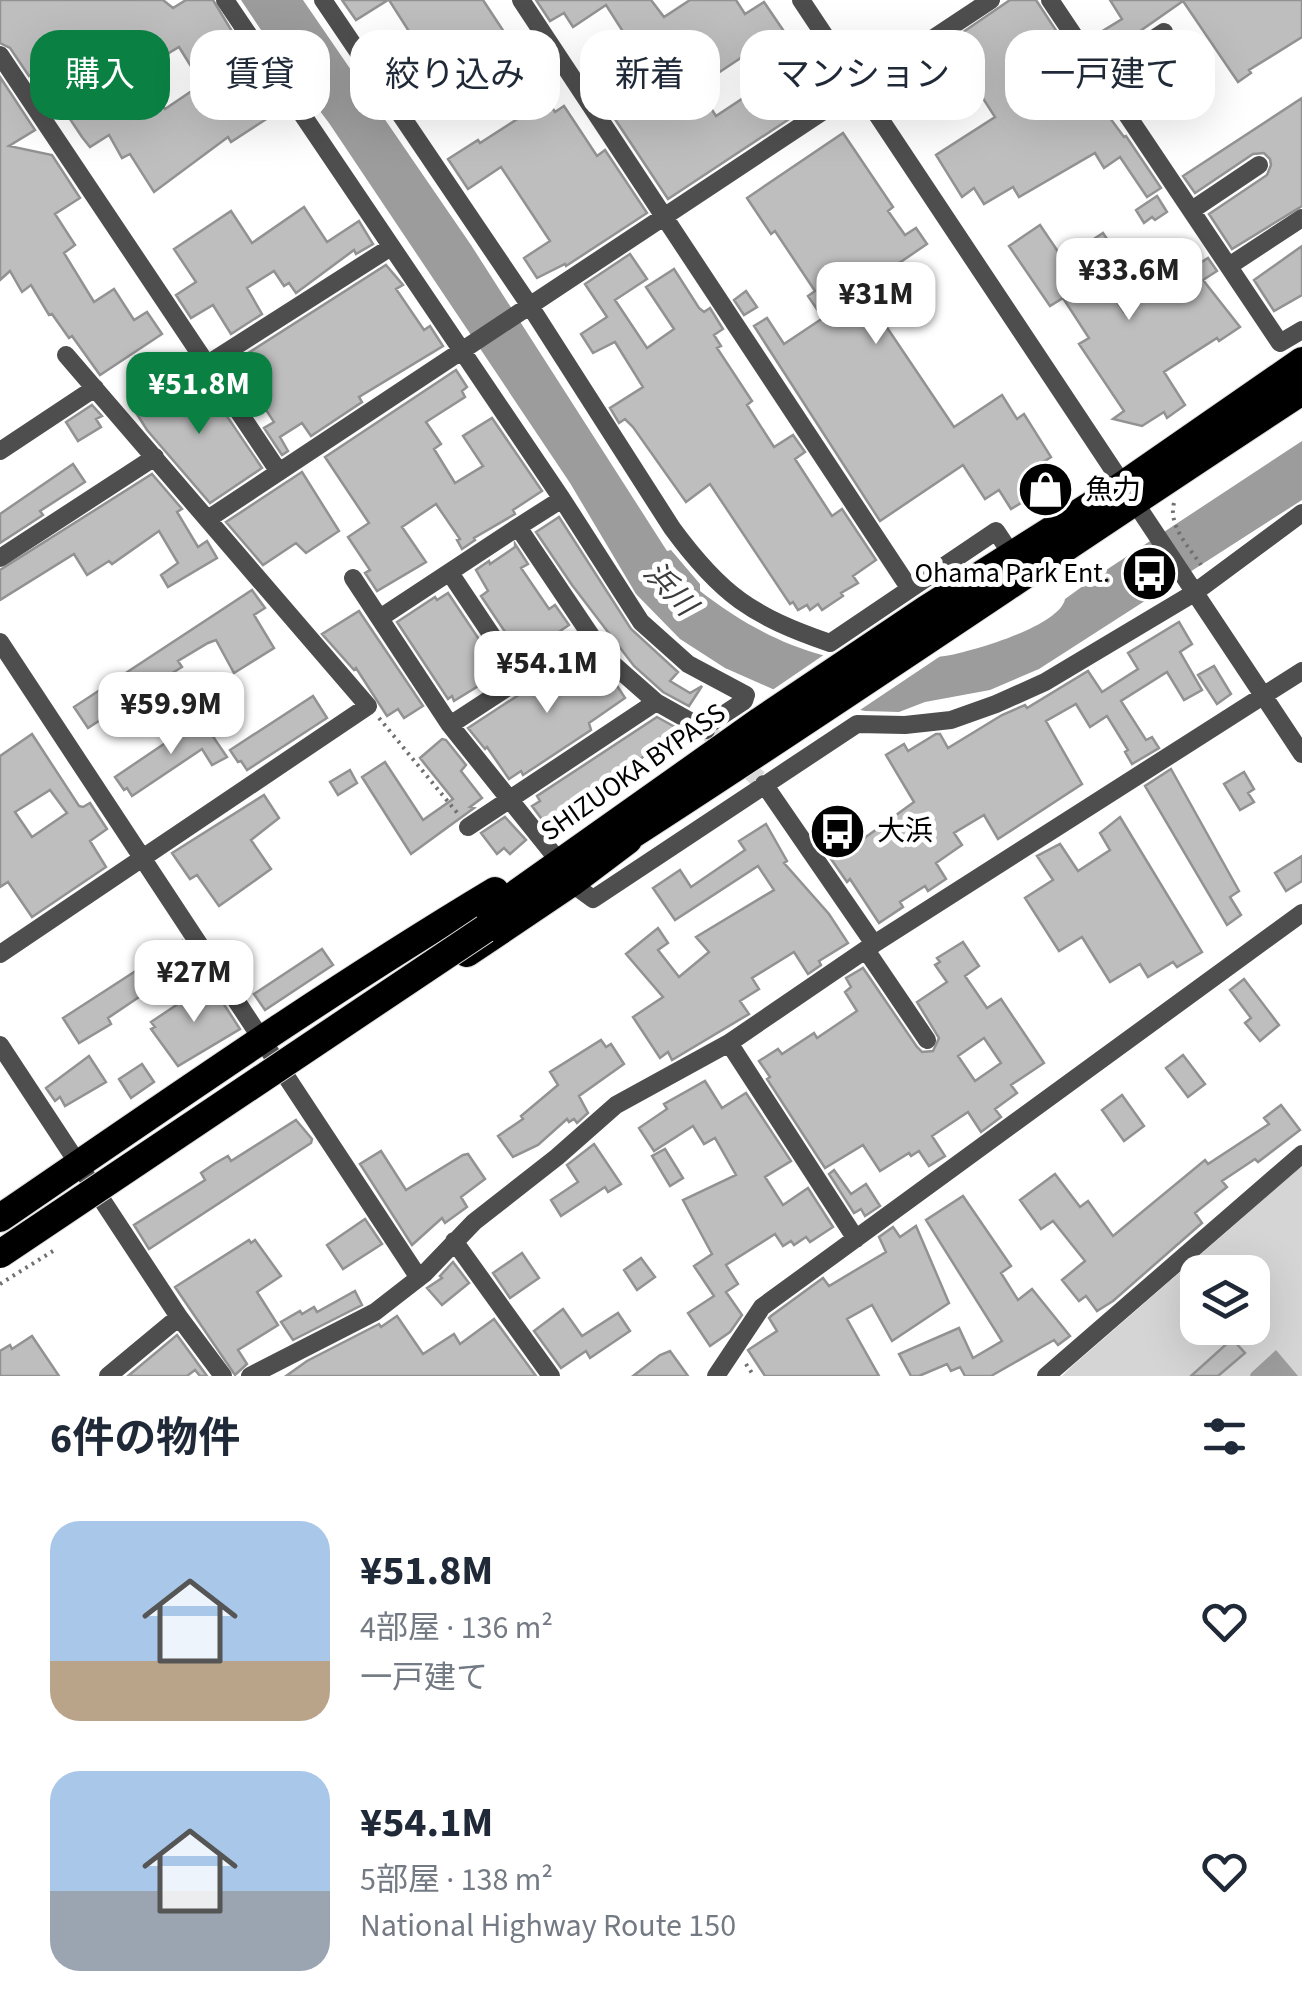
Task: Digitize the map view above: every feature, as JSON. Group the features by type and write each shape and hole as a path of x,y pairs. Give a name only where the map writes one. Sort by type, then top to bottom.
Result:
{"highway":[{"name":"SHIZUOKA BYPASS","path":"0,1254 652,810 814,718 1128,493 1302,360"},
{"name":"SHIZUOKA BYPASS","path":"652,810 779,708 1012,556 1302,391"},
{"path":"0,1218 418,935 554,855 652,810"},
{"path":"0,1265 571,884 652,810"},
{"name":"SHIZUOKA BYPASS","path":"0,1234 482,924"}],"street":[{"path":"225,0 390,247 465,348 641,622 688,664 746,695 744,701 704,729 656,702 622,674 589,634 518,527"},
{"path":"323,0 672,528 696,562 744,606 784,627 830,643 996,531 1012,556"},
{"path":"521,0 910,589"},
{"path":"800,0 820,30"},
{"path":"945,30 991,0"},
{"path":"1050,0 1070,30"},
{"path":"0,55 279,472"},
{"path":"208,519 808,120"},
{"path":"880,120 1302,754"},
{"path":"1131,120 1280,343 1302,330"},
{"path":"1192,210 1259,165"},
{"path":"1229,266 1302,218"},
{"path":"206,365 390,247"},
{"path":"0,954 368,706 66,355"},
{"path":"0,451 95,388"},
{"path":"0,558 155,456"},
{"path":"380,618 562,498"},
{"path":"571,884 593,899 857,724 905,726 950,720 1045,682 1192,591 1302,512"},
{"path":"450,573 521,679"},
{"path":"354,578 450,726 554,855"},
{"path":"450,726 589,634"},
{"path":"0,642 419,1278"},
{"path":"250,1376 374,1312 419,1278 454,1241 616,1104 729,1043 870,947 1302,670"},
{"path":"468,826 656,702"},
{"path":"764,784 927,1040"},
{"path":"716,1376 762,1307 1302,912"},
{"path":"729,1043 856,1239"},
{"path":"0,1045 179,1318 223,1376"},
{"path":"1046,1376 1302,1154"},
{"path":"454,1241 550,1376"},
{"path":"108,1376 179,1318"}],"path":[{"path":"1171,514 1209,578"},
{"path":"368,706 468,826"},
{"path":"0,1284 53,1251"},
{"path":"741,1356 754,1376"}],"shaded area":[{"path":"1302,1166 1302,1376 1062,1376 1180,1272 1180,1345 1270,1345 1270,1255 1200,1255"}],"water":[{"path":"241,0 303,0 324,30 261,30"},
{"name":"浜川","path":"330,39 350,69 350,120 385,120 471,245 667,551 671,550 700,584 700,591 773,637 805,650 832,657 934,657 957,654 1013,636 1048,619 1065,599 1094,578 1302,441 1302,500 1039,669 990,690 925,702 899,712 865,711 777,691 725,668 680,639 636,594 570,483 329,123"},
{"path":"1276,1350 1298,1376 1250,1376 1251,1373"}],"pier":[{"path":"948,651 854,714 768,693 828,652"}],"building":[{"path":"0,0 163,0 173,8 186,0 213,0 231,30 190,30 190,65 179,47 170,52 170,30 30,30 29,76 10,48 0,43"},
{"path":"342,0 388,0 356,20"},
{"path":"389,0 483,0 503,30 408,30"},
{"path":"536,0 651,0 664,17 690,0 736,0 745,14 764,2 783,30 740,30 740,58 720,72 720,30 622,30 606,5 573,27 564,13 550,21"},
{"path":"1010,0 1036,0 1056,30 1005,30 1005,120 1111,120 1161,188 1147,197 1120,157 1104,168 1095,153 1019,197 1013,187 984,204 974,188 962,197 936,155 995,117 985,101 985,30 966,30"},
{"path":"1110,0 1302,0 1302,37 1249,70 1251,73 1238,82 1215,48 1215,30 1203,30 1183,1 1142,30 1104,30 1122,19"},
{"path":"0,77 35,130 9,146 52,155 80,198 55,214 75,245 64,253 94,302 114,289 134,320 147,312 162,334 100,375 72,336 69,338 49,315 31,285 22,292 10,271 0,280"},
{"path":"190,92 190,120 265,120 231,142 228,137 154,192 130,154 122,158 109,135 90,147 71,120 170,120 170,106"},
{"path":"1302,98 1302,206 1232,249 1209,214 1267,175 1270,159 1264,153 1253,154 1195,193 1183,176"},
{"path":"740,100 740,120 788,120 668,199 616,120 720,120 720,113"},
{"path":"564,106 597,156 605,150 647,213 566,266 537,278 524,258 550,241 501,167 468,189 448,159 478,140 480,143 516,120 560,120 560,109"},
{"path":"843,133 893,207 888,211 905,235 916,228 927,244 861,289 954,427 1002,395 1017,419 1024,414 1051,457 1026,473 1039,492 1011,509 999,490 985,499 963,465 880,521 754,326 767,318 784,344 823,318 808,296 815,291 775,231 771,234 747,198"},
{"path":"1157,196 1167,212 1144,223 1136,210"},
{"path":"304,207 327,242 359,221 373,244 356,254 354,250 296,293 289,283 284,286 274,271 247,288 262,314 231,334 213,305 191,318 176,295 196,282 174,249 231,211 252,243"},
{"path":"1040,225 1063,259 1103,233 1113,248 1091,263 1124,312 1208,258 1217,271 1203,280 1240,327 1164,372 1185,405 1167,418 1164,412 1142,426 1113,419 1124,411 1079,344 1089,338 1063,298 1050,306 1009,246"},
{"path":"1302,246 1302,295 1274,311 1254,280"},
{"path":"630,254 647,279 615,300 647,348 674,329 646,287 674,269 699,308 704,312 710,308 723,329 714,335 721,346 717,348 752,401 747,405 774,447 793,435 805,452 795,459 832,516 842,509 876,560 853,576 858,583 822,610 818,604 810,610 807,605 798,610 793,602 790,604 710,484 686,502 633,427 625,419 619,423 610,408 643,387 615,342 593,353 581,334 607,317 585,284"},
{"path":"386,265 403,285 396,289 424,330 430,326 443,346 359,397 362,402 311,436 302,423 280,437 288,451 282,455 264,428 274,422 249,384 239,390 232,379 238,375 231,364"},
{"path":"746,291 757,307 744,315 734,300"},
{"path":"195,369 262,468 210,503 135,411"},
{"path":"456,370 467,387 462,391 465,397 426,422 441,444 434,449 455,483 483,466 463,436 492,418 542,491 462,549 457,540 460,539 436,504 402,527 426,562 377,591 365,573 370,570 348,537 369,523 325,457"},
{"path":"92,405 102,416 96,419 101,427 78,441 66,422"},
{"path":"73,464 85,482 0,543 0,514"},
{"path":"302,472 339,531 306,553 296,543 263,565 226,522"},
{"path":"152,474 182,509 177,512 198,547 207,541 217,558 168,587 161,575 178,563 159,531 112,564 109,561 87,575 74,554 0,600 0,570"},
{"path":"559,517 631,629 678,672 670,681 690,693 702,686 689,706 663,692 634,666 572,585 536,532"},
{"path":"515,544 528,564 521,568 549,609 555,605 569,625 522,657 481,596 488,591 476,570"},
{"path":"252,590 265,608 254,615 274,648 234,673 216,640 208,643 178,661 182,667 155,684 159,692 138,707 132,699 88,728 74,707"},
{"path":"448,593 501,672 454,701 452,696 448,699 397,622"},
{"path":"359,611 423,706 404,718 398,709 387,716 356,668 322,634"},
{"path":"1179,622 1192,644 1180,652 1202,690 1184,700 1167,672 1121,701 1146,740 1152,737 1159,748 1132,764 1107,716 1090,727 1076,704 1046,721 1082,784 998,839 984,815 954,833 962,845 936,863 946,879 928,891 925,886 900,902 903,907 879,923 822,846 849,828 859,842 914,802 886,755 904,744 908,751 936,734 940,734 948,748 1002,715 1025,705 1027,708 1088,671 1102,692 1138,669 1128,653"},
{"path":"586,651 625,698 589,723 591,730 523,775 521,771 509,779 468,728"},
{"path":"1214,666 1231,694 1217,704 1198,675"},
{"path":"313,696 327,718 247,770 238,762 230,750"},
{"path":"657,717 684,732 671,741 675,747 662,755 657,748 620,772 618,769 592,787 596,794 547,826 532,806 540,801 537,796"},
{"path":"201,719 227,757 212,765 202,749 132,796 127,788 124,790 115,777"},
{"path":"32,734 79,806 90,803 107,829 90,841 106,867 32,917 8,882 0,887 0,756","holes":["50,790 67,813 32,837 15,812"]},
{"path":"442,739 466,765 461,771 482,798 411,854 362,777 385,762 423,820 453,799 420,758"},
{"path":"1171,769 1239,891 1230,897 1241,915 1227,925 1145,786"},
{"path":"350,770 357,783 338,795 330,782"},
{"path":"1244,772 1254,789 1248,793 1254,802 1240,810 1224,784"},
{"path":"264,795 279,818 251,840 271,869 219,906 197,875 190,879 172,853"},
{"path":"505,817 526,840 510,854 504,848 497,854 481,833"},
{"path":"1120,817 1202,952 1177,967 1173,962 1148,977 1140,964 1110,982 1082,937 1059,951 1025,898 1053,880 1037,856 1060,844 1078,871 1110,850 1100,833"},
{"path":"766,824 787,861 784,863 829,914 848,943 819,961 821,965 808,974 794,952 752,978 759,989 740,1001 749,1014 672,1060 668,1052 660,1058 633,1017 663,997 626,954 658,928 668,943 658,950 679,977 709,952 696,937 774,890 758,866 675,920 653,888 680,870 691,887 745,850 739,841"},
{"path":"1302,856 1302,881 1286,891 1275,873"},
{"path":"182,941 194,959 139,991 142,995 108,1018 111,1024 79,1043 63,1018"},
{"path":"963,942 979,966 965,976 987,1008 1001,999 1044,1063 1011,1085 1017,1093 995,1109 1001,1117 981,1132 968,1112 932,1136 945,1156 929,1166 919,1151 880,1171 863,1145 825,1168 759,1061 778,1049 782,1054 814,1033 817,1038 857,1011 845,992 851,987 846,978 863,968 917,1047 922,1052 933,1051 939,1038 917,1002 947,982 935,965 940,962 937,958","holes":["984,1038 1001,1063 975,1081 958,1056"]},
{"path":"322,949 333,965 265,1010 254,994"},
{"path":"1244,979 1279,1025 1260,1041 1245,1023 1251,1018 1230,990"},
{"path":"212,986 240,1029 178,1066 151,1029 155,1027 151,1022 202,988 204,991"},
{"path":"601,1040 606,1047 611,1044 624,1064 579,1096 588,1113 577,1123 567,1119 538,1145 513,1157 498,1136 523,1119 521,1116 558,1085 550,1072"},
{"path":"1183,1055 1205,1084 1188,1097 1166,1068"},
{"path":"89,1056 106,1082 65,1106 60,1097 55,1101 46,1088"},
{"path":"142,1064 154,1082 131,1098 119,1079"},
{"path":"705,1081 722,1108 746,1093 791,1161 765,1177 783,1205 808,1188 833,1227 810,1242 806,1237 794,1245 791,1241 783,1246 775,1234 726,1265 738,1284 726,1292 742,1315 730,1332 710,1346 688,1313 714,1296 694,1266 712,1254 683,1200 736,1175 715,1138 704,1144 693,1126 654,1151 639,1128 667,1109 664,1104"},
{"path":"1122,1095 1144,1126 1124,1141 1102,1110"},
{"path":"1281,1105 1300,1130 1258,1162 1255,1159 1222,1181 1227,1187 1195,1213 1202,1223 1113,1301 1097,1311 1086,1296 1079,1301 1062,1280 1085,1261 1053,1221 1041,1229 1020,1200 1055,1174 1080,1207 1088,1201 1113,1236 1205,1160 1208,1164 1269,1124 1264,1118"},
{"path":"296,1120 312,1139 311,1143 149,1249 134,1225 205,1180 201,1173 214,1164 228,1156 231,1161"},
{"path":"594,1144 621,1184 608,1192 605,1187 561,1216 551,1200 578,1182 567,1165"},
{"path":"665,1149 683,1178 670,1186 652,1156"},
{"path":"381,1151 406,1190 468,1154 485,1179 461,1197 467,1207 445,1223 442,1218 412,1245 360,1164"},
{"path":"834,1170 851,1194 866,1184 880,1206 865,1216 861,1209 854,1213 829,1174"},
{"path":"963,1196 1011,1266 1001,1273 1018,1300 1032,1289 1070,1336 1058,1345 1054,1340 991,1376 965,1376 960,1367 951,1371 947,1364 911,1376 899,1354 959,1328 973,1358 1002,1341 926,1220"},
{"path":"365,1219 382,1244 343,1269 327,1245"},
{"path":"916,1226 949,1303 892,1341 872,1305 847,1319 879,1376 765,1376 748,1350 777,1331 771,1316 823,1278 829,1286 886,1252 879,1237 893,1227 900,1237"},
{"path":"249,1240 255,1240 281,1276 257,1292 278,1325 238,1350 247,1364 235,1375 175,1287"},
{"path":"522,1253 539,1278 510,1298 493,1273"},
{"path":"641,1258 655,1277 637,1290 624,1270"},
{"path":"453,1262 469,1283 442,1305 427,1288 442,1278"},
{"path":"355,1291 362,1305 293,1340 281,1322 314,1307 317,1312"},
{"path":"563,1309 582,1336 618,1313 630,1331 590,1358 586,1351 561,1368 534,1331"},
{"path":"397,1316 423,1354 454,1334 460,1344 494,1319 536,1376 286,1376 307,1361"},
{"path":"177,1335 207,1376 200,1376 195,1370 187,1376 128,1376"},
{"path":"32,1336 59,1376 0,1376 0,1351 10,1345 12,1349"},
{"path":"1225,1345 1238,1345 1245,1353 1218,1376 1191,1376"},
{"path":"670,1351 688,1376 633,1376 660,1355"}],"tunnel":[{"path":"706,730 764,784"}],"place":[{"name":"魚力","path":"1046,490"},
{"name":"Ohama Park Ent.","path":"1149,573"},
{"name":"大浜","path":"838,831"}]}
